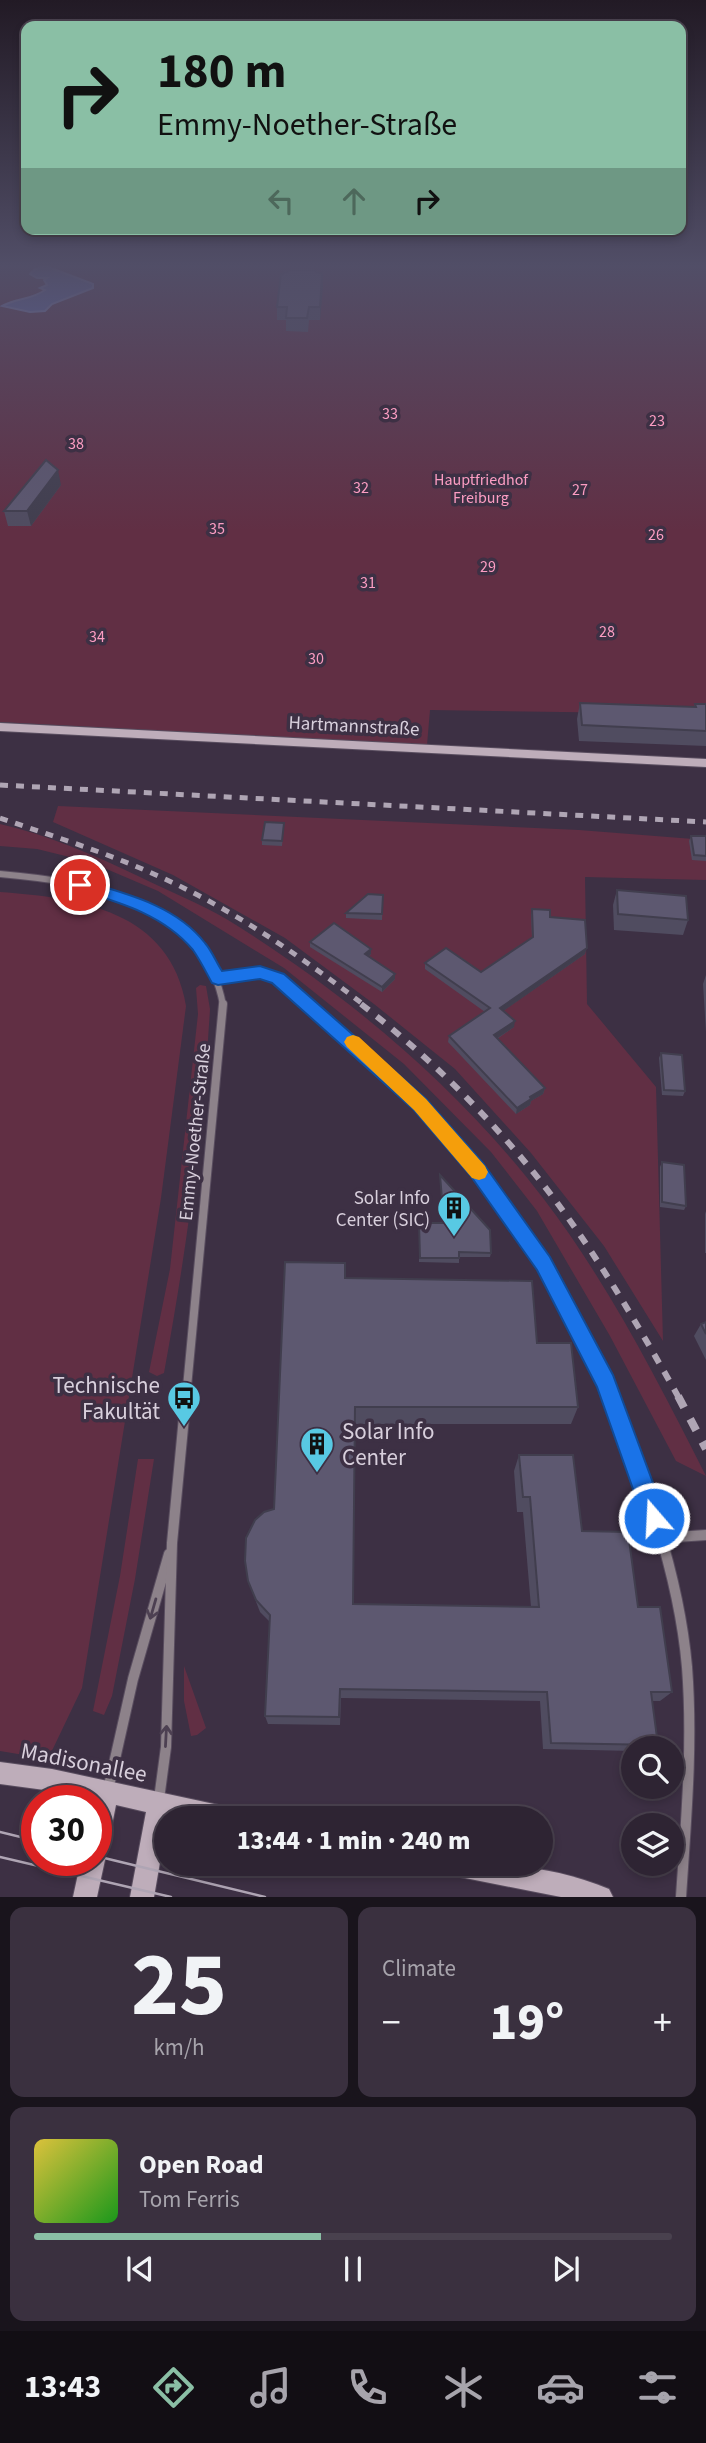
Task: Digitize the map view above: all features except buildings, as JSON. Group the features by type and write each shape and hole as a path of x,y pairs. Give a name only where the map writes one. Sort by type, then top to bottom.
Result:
{"street":[{"name":"Hartmannstraße","path":"0,727 706,763"},
{"name":"Emmy-Noether-Straße","path":"0,874 80,885 145,906 183,929 200,947 218,978 223,1006 172,1543 167,1734 159,1804"},
{"path":"218,978 260,972 278,978 420,1105 477,1169 544,1264 606,1382 661,1538 683,1632 691,1741 681,1897"},
{"path":"661,1538 706,1535"},
{"name":"Emmy-Noether-Straße","path":"109,1785 133,1679 172,1543"},
{"name":"Madisonallee","path":"0,1773 64,1785"},
{"name":"Madisonallee","path":"112,1794 169,1806"},
{"path":"142,1897 159,1804"},
{"path":"85,1897 90,1876"},
{"path":"517,1876 601,1897"}],"green space":[{"name":"Hauptfriedhof Freiburg","path":"0,355 706,355 706,714 430,710 427,745 0,722"},
{"path":"58,806 579,830 706,840 706,880 585,877 587,1004 656,1087 663,1341 604,1246 531,1153 455,1069 285,938 173,875 53,822"},
{"path":"0,824 88,853 228,920 272,948 357,1011 438,1081 510,1157 567,1230 631,1333 706,1476 676,1461 610,1336 537,1211 491,1152 404,1064 284,968 158,891 90,862 37,849 0,846"},
{"path":"0,892 61,899 90,906 117,916 141,930 162,949 177,974 186,1006 161,1198 82,1688 48,1759 0,1751"},
{"path":"200,985 206,986 210,1009 198,1146 164,1373 157,1376 149,1372 170,1269 198,1014 196,988"},
{"path":"138,1459 154,1459 135,1579 112,1696 104,1715 93,1711 120,1576"},
{"path":"184,1666 206,1728 191,1736 184,1701"}],"tram line":[{"path":"0,1832 21,1837"},
{"path":"0,1857 171,1897"},
{"path":"112,1860 265,1897"}],"railway":[{"path":"0,785 706,822"},
{"path":"0,818 117,859 184,888 238,917 315,968 364,1005"},
{"path":"361,1004 441,1072 491,1123 537,1176 606,1275 679,1398"},
{"path":"678,1396 706,1449"}],"slow traffic":[{"path":"353,1042 420,1105 479,1172"}],"place":[{"name":"Solar Info Center (SIC)","path":"454,1238"},
{"name":"Technische Fakultät","path":"184,1428"},
{"name":"Solar Info Center","path":"317,1474"}],"route":[{"path":"80,885 130,900 176,923 200,947 218,978 260,972 278,978 345,1035 420,1105 477,1169 544,1264 606,1382 654,1518"}],"park label":[{"name":"33","path":"390,413"},
{"name":"23","path":"657,420"},
{"name":"38","path":"76,443"},
{"name":"32","path":"361,487"},
{"name":"27","path":"580,489"},
{"name":"35","path":"217,528"},
{"name":"26","path":"656,534"},
{"name":"29","path":"488,566"},
{"name":"31","path":"368,582"},
{"name":"28","path":"607,631"},
{"name":"34","path":"97,636"},
{"name":"30","path":"316,658"}]}
